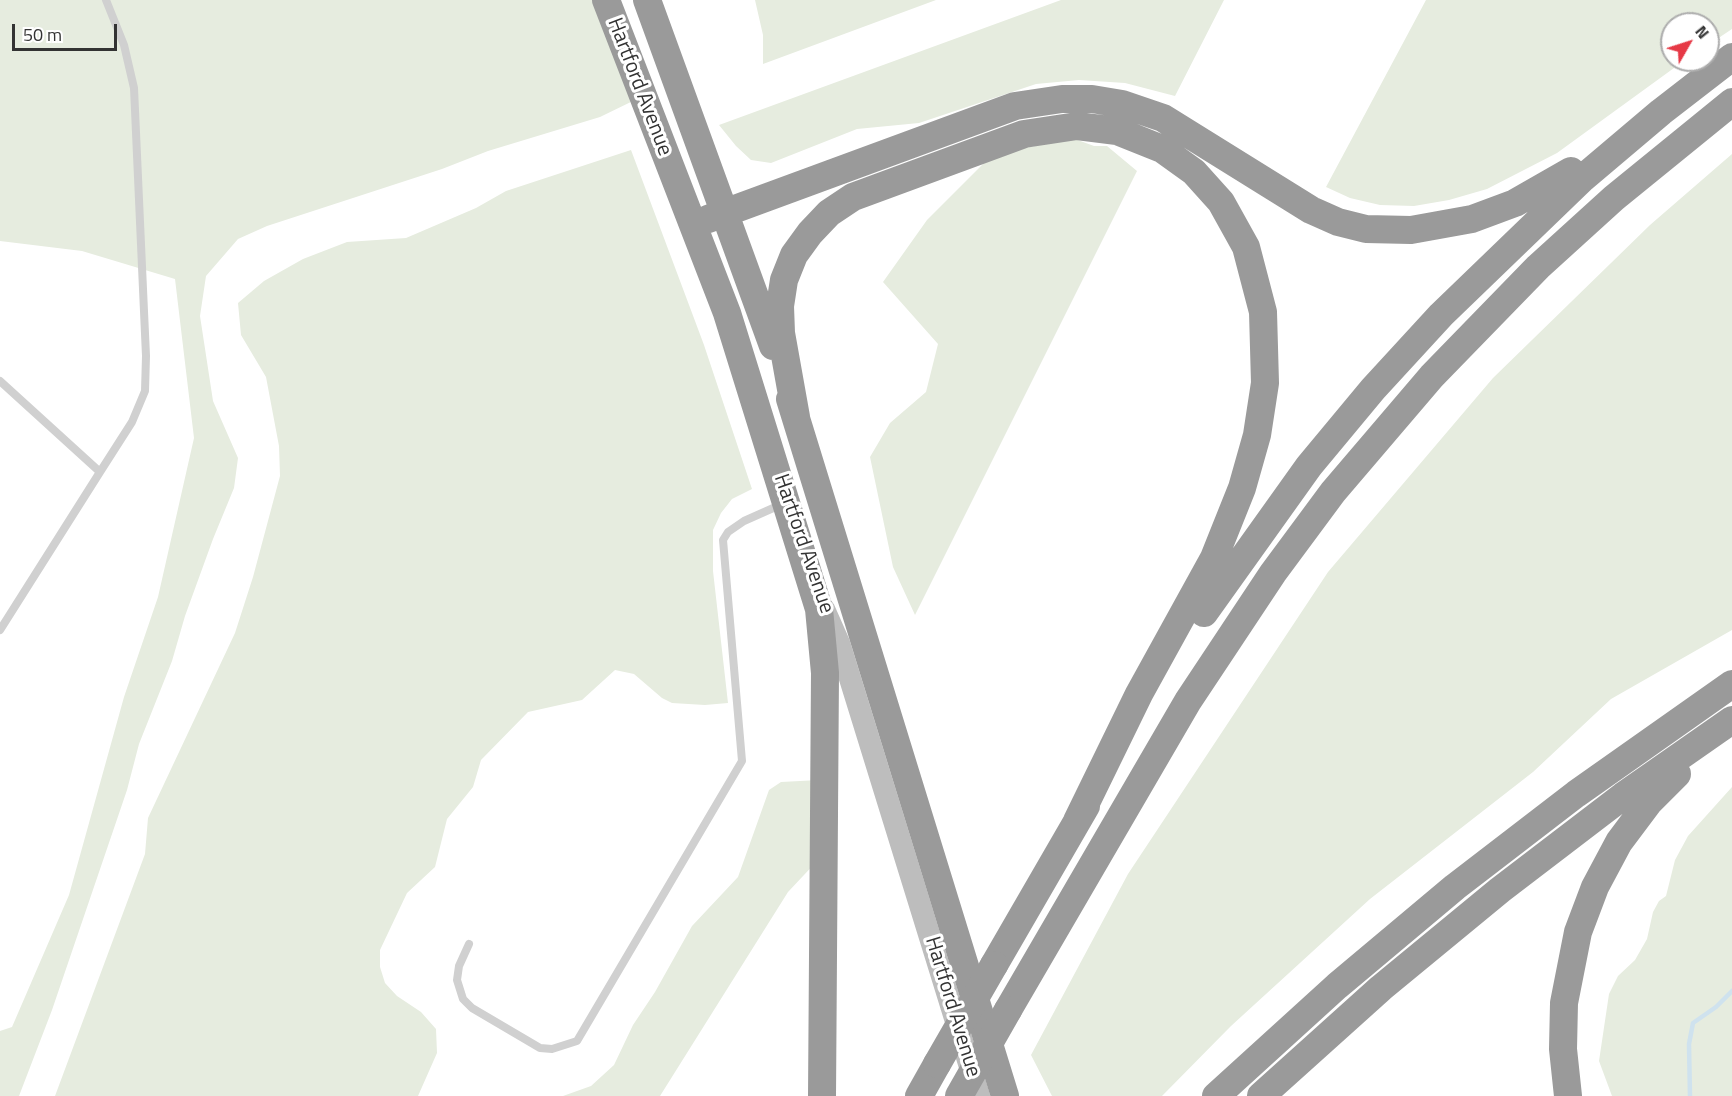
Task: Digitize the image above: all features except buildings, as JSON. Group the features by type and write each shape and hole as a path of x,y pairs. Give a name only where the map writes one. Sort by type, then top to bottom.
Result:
{"highway":[{"name":"Hartford Avenue","path":"606,0 737,344 810,578"},
{"name":"Hartford Avenue","path":"647,0 765,321 1005,1096"},
{"path":"693,224 1015,106 1078,98 1122,104 1163,118 1311,210 1338,222 1381,230 1427,228 1472,219 1515,203 1566,175 1660,112 1732,57"},
{"path":"959,1096 1188,701 1273,573 1333,492 1425,383 1538,267 1614,198 1732,102"},
{"path":"919,1096 1077,822 1193,629 1279,505 1341,427 1427,329 1545,212 1660,112"},
{"path":"796,417 781,333 780,306 784,280 794,255 810,233 829,213 853,197 1024,134 1077,126 1117,131 1162,149 1194,172 1221,202 1246,247 1263,312 1265,383 1251,461 1214,558 1139,694 1077,822"},
{"path":"810,578 821,620 824,652 822,1096"},
{"path":"1216,1096 1337,986 1455,887 1576,794 1732,684"},
{"path":"1261,1096 1405,968 1500,890 1623,796 1732,720"},
{"path":"1569,1096 1563,1050 1566,992 1576,940 1595,887 1619,842 1649,802 1684,767 1732,730"}],"main road":[{"name":"Hartford Avenue","path":"810,578 839,643 979,1096"}],"lane":[{"path":"0,630 132,422 145,391 146,368 134,88 124,45 106,0"},
{"path":"0,381 100,472"},
{"path":"469,944 459,966 457,980 463,999 472,1008 540,1048 552,1049 577,1041 742,761 723,540 728,532 744,520 787,502"}],"shaded area":[{"path":"0,0 601,0 637,99 600,117 488,151 442,169 267,226 238,239 206,276 200,316 213,401 238,458 234,488 185,616 172,661 139,744 127,790 52,1010 19,1096 0,1096 0,1031 12,1027 69,895 124,697 158,597 194,438 175,279 82,251 0,241"},
{"path":"755,0 936,0 763,64 763,35"},
{"path":"1061,0 1224,0 1175,96 1125,83 1079,80 1036,84 919,123 857,129 771,163 751,160 719,125"},
{"path":"1426,0 1732,0 1732,29 1720,37 1720,12 1660,12 1660,72 1668,72 1557,153 1487,189 1449,200 1414,206 1380,205 1350,198 1326,187"},
{"path":"1075,139 1094,146 1107,146 1137,171 915,615 893,567 870,457 890,423 926,392 938,344 883,282 927,220 984,163 1018,149"},
{"path":"631,150 704,345 752,489 732,499 721,513 713,530 713,571 728,703 705,705 672,703 662,698 634,674 615,670 582,700 528,712 481,760 473,787 447,819 435,867 407,893 380,950 380,967 385,983 397,996 421,1012 436,1029 437,1053 418,1096 55,1096 145,854 148,818 235,633 253,577 280,476 279,446 266,377 241,335 238,303 264,281 303,259 347,242 406,238 476,208 506,191"},
{"path":"1732,154 1732,630 1611,699 1533,772 1370,899 1231,1026 1162,1096 1052,1096 1031,1055 1128,874 1328,572 1493,378 1650,225"},
{"path":"819,780 819,859 788,892 660,1096 563,1096 591,1086 614,1065 633,1025 655,992 692,926 738,877 769,790 781,782"},
{"path":"1732,787 1732,1096 1612,1096 1599,1061 1609,994 1618,976 1635,960 1647,939 1653,912 1659,901 1666,896 1675,860 1688,836"}],"waterway":[{"path":"1690,1096 1689,1044 1693,1023 1716,1007 1732,991"}]}
